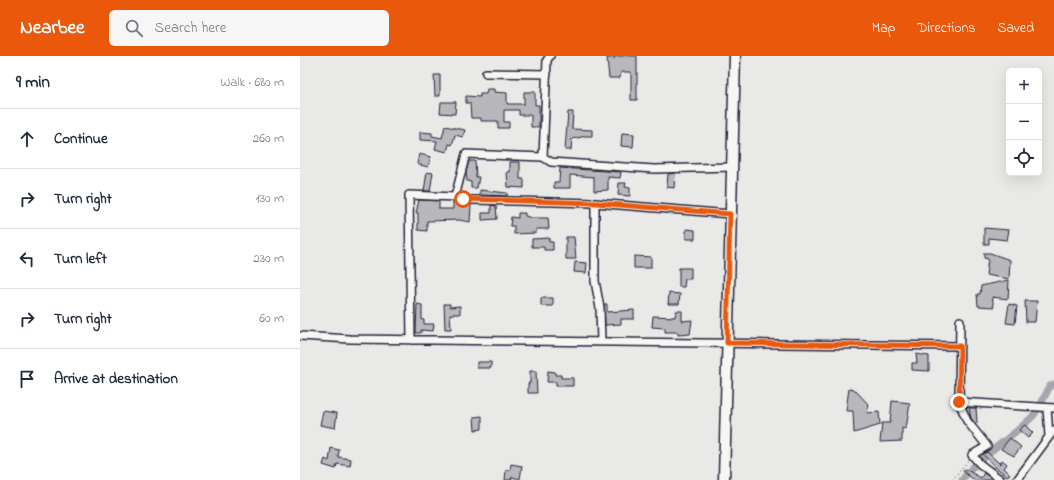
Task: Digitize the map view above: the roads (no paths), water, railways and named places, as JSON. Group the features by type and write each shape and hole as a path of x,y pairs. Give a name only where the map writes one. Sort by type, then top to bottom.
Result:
{"street":[{"path":"543,157 547,60 550,56"},
{"path":"724,480 735,56"},
{"path":"486,72 547,74"},
{"path":"411,340 409,194 455,197 466,154 543,157 551,162 654,169 732,167"},
{"path":"472,200 596,203 730,214"},
{"path":"596,203 595,281 600,308 601,342"},
{"path":"960,321 959,402 967,421 987,446 972,455 980,464 1001,480"},
{"path":"300,336 411,340 960,346"},
{"path":"959,402 1028,405 1050,408 1052,433 1017,480"}],"lane":[{"path":"455,197 472,200"}],"waterway":[{"path":"962,480 978,462 1036,413 1050,386 1054,384"}]}
